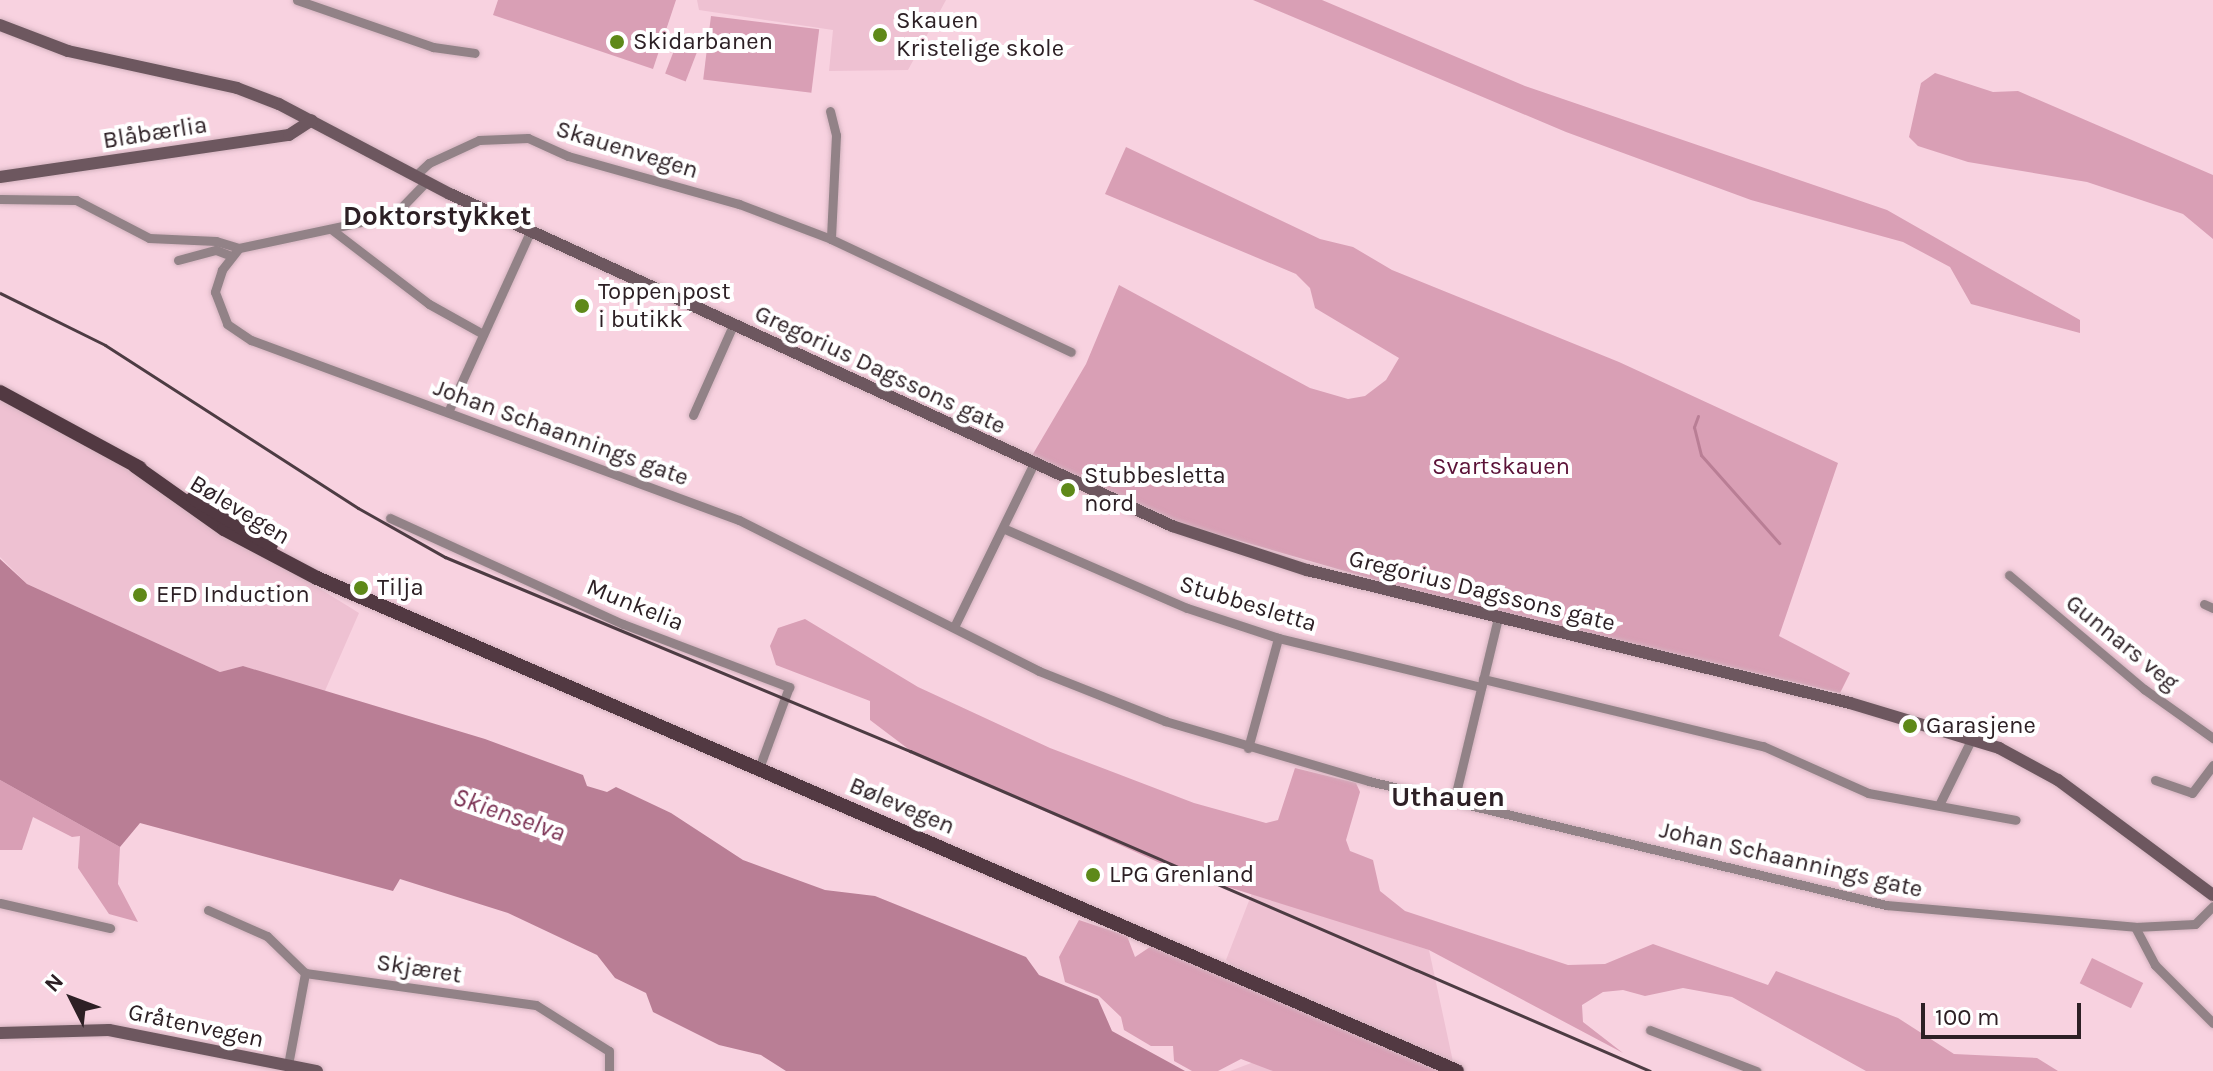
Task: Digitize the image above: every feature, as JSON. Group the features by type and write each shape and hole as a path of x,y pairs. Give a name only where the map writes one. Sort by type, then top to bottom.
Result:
{"main road":[{"name":"Bølevegen","path":"0,382 329,581 1457,1071"},
{"name":"Bølevegen","path":"0,392 74,429"}],"street":[{"path":"303,1 433,47 475,53"},
{"name":"Gregorius Dagssons gate","path":"0,25 68,51 237,88 312,120 420,179 1033,465 1241,550 1972,738 2058,780 2213,895"},
{"path":"830,111 836,135 831,239"},
{"name":"Blåbærlia","path":"0,177 289,135 312,120"},
{"name":"Skauenvegen","path":"236,252 402,212 420,179 468,144 516,136 739,204 831,239 1071,352"},
{"path":"0,199 76,200 149,238 216,241 236,252"},
{"path":"331,229 429,304 483,334"},
{"path":"448,412 531,230"},
{"path":"178,260 216,250 236,252"},
{"name":"Johan Schaannings gate","path":"236,252 215,292 221,315 233,329 278,352 739,520 1039,671 1248,748 1886,905 2135,927 2195,924 2213,906"},
{"name":"Gregorius Dagssons gate","path":"693,415 733,325"},
{"path":"954,627 1005,529 1033,465"},
{"name":"Munkelia","path":"390,518 623,624 789,687 759,768"},
{"name":"Stubbesletta","path":"1005,529 1116,580 1278,638 1763,746 1843,785 2016,820"},
{"name":"Gunnars veg","path":"2009,575 2144,689 2213,738"},
{"path":"1454,801 1498,618"},
{"path":"1248,748 1278,638"},
{"path":"1939,805 1972,738"},
{"path":"2155,780 2192,793 2213,765"},
{"path":"0,903 110,928"},
{"path":"208,910 267,936 305,973"},
{"path":"2135,927 2155,965 2213,1023"},
{"name":"Gråtenvegen","path":"288,1065 305,973"},
{"name":"Skjæret","path":"305,973 536,1005 609,1051 609,1071"},
{"name":"Gråtenvegen","path":"0,1033 109,1030 260,1067 288,1065 317,1071"},
{"path":"1650,1030 1756,1071"}],"shaded area":[{"name":"Skauen Kristelige skole","path":"697,0 946,0 908,70 829,71 833,30 699,10"},
{"path":"0,398 112,460 359,613 324,693 243,666 220,672 27,584 0,557"},
{"path":"1252,893 1429,950 1455,1071 1230,1071 1254,1062 1283,1002 1226,960"}],"green space":[{"name":"Skidarbanen","path":"498,0 676,0 653,69 493,15"},
{"path":"1253,0 1322,0 1525,86 1887,210 2080,320 2080,333 1971,304 1950,267 1903,242 1751,200 1566,132"},
{"path":"711,16 819,29 811,93 703,80"},
{"path":"678,40 699,48 686,81 665,74"},
{"path":"1935,73 1993,92 2018,91 2213,175 2213,239 2183,214 2087,182 1968,162 1918,146 1909,137 1921,83"},
{"name":"Svartskauen","path":"1126,147 1320,239 1353,247 1392,270 1619,362 1838,463 1779,636 1850,673 1840,693 1428,595 1175,522 1030,459 1086,364 1119,285 1310,388 1348,399 1365,396 1386,380 1399,358 1315,308 1310,288 1296,274 1105,194"},
{"path":"805,619 918,687 1050,748 1194,803 1266,823 1278,820 1295,768 1356,783 1360,792 1346,840 1350,851 1373,860 1380,891 1405,911 1568,965 1605,964 1653,944 1768,985 1776,971 1898,1018 1954,1054 2037,1058 2058,1071 1866,1071 1732,997 1683,988 1645,996 1623,990 1603,992 1582,1005 1583,1022 1623,1053 1429,950 1180,872 911,751 870,720 870,701 776,665 770,646 778,628"},
{"path":"0,780 120,847 118,884 138,922 109,914 78,868 80,836 72,837 33,817 22,850 0,850"},
{"path":"1079,920 1127,936 1135,957 1153,945 1438,1071 1273,1071 1241,1059 1218,1071 1192,1071 1174,1061 1173,1046 1151,1046 1124,1030 1121,1017 1099,996 1065,982 1059,957"},
{"path":"2092,958 2143,983 2131,1008 2080,983"}],"water":[{"name":"Skienselva","path":"0,559 27,584 220,672 243,666 485,739 583,775 587,786 607,792 616,787 671,813 743,860 825,890 875,896 1026,957 1039,975 1098,999 1112,1031 1185,1071 786,1071 761,1055 719,1045 653,1012 646,993 615,978 597,955 508,913 400,879 393,891 140,823 120,847 0,780"}],"waterway":[{"path":"1698,416 1694,427 1701,455 1779,543"}],"railway":[{"path":"0,293 105,345 358,508 445,557 910,751 1650,1071"}],"place":[{"name":"Skauen Kristelige skole","path":"880,35"},
{"name":"Skidarbanen","path":"617,42"},
{"name":"Toppen post i butikk","path":"582,306"},
{"name":"Stubbesletta nord","path":"1068,490"},
{"name":"Tilja","path":"361,588"},
{"name":"EFD Induction","path":"140,595"},
{"name":"Garasjene","path":"1910,726"},
{"name":"LPG Grenland","path":"1093,875"}],"district":[{"name":"Doktorstykket","path":"437,216"},
{"name":"Uthauen","path":"1448,797"}]}
